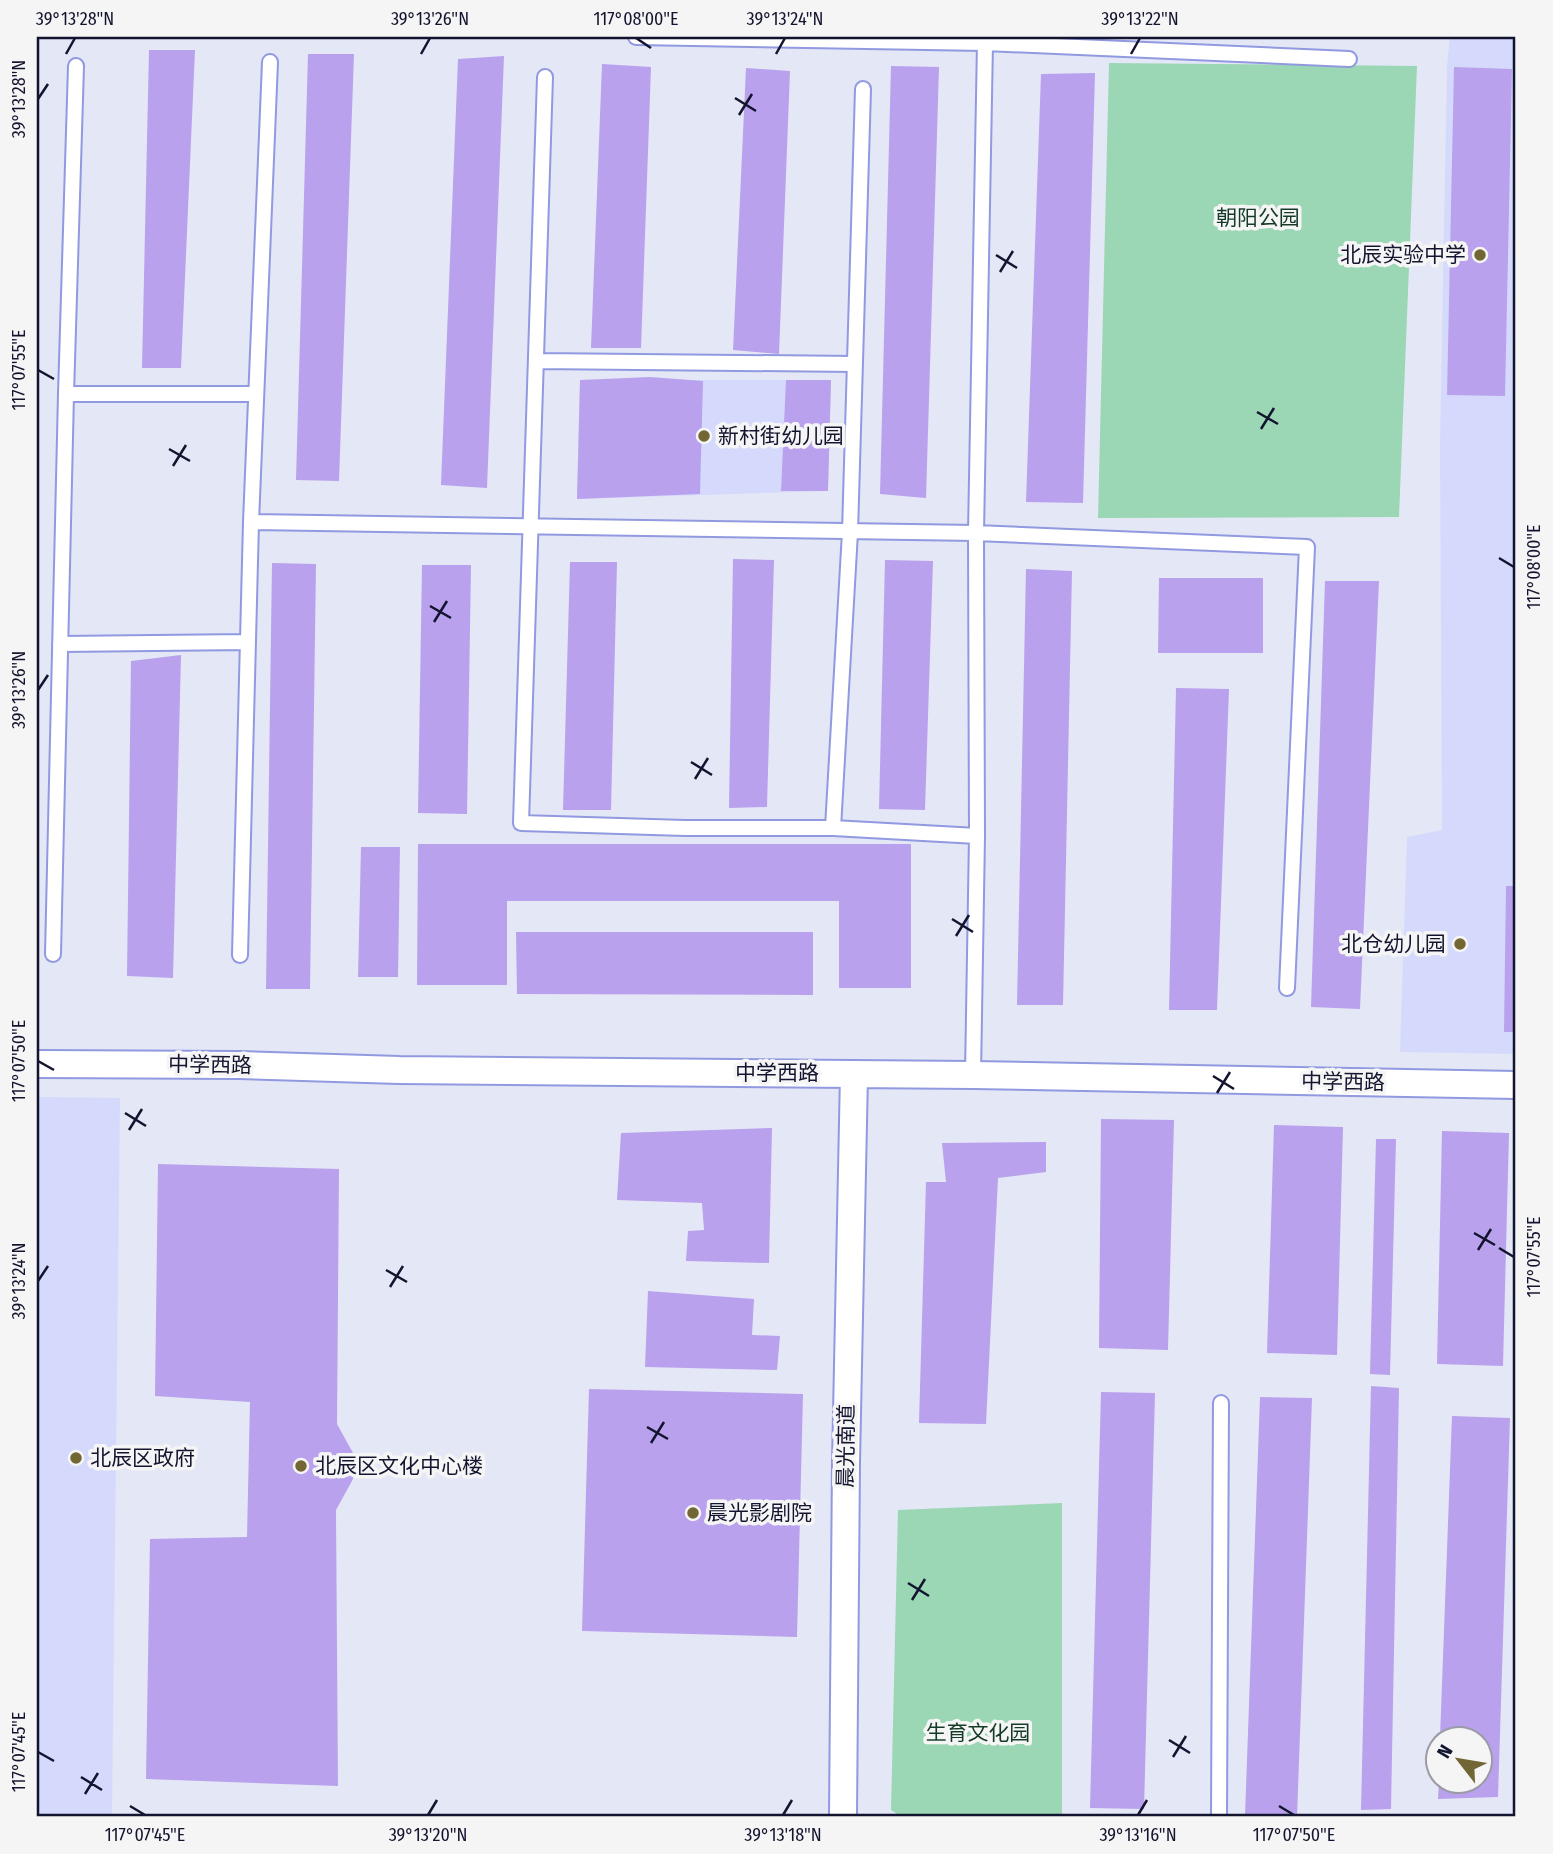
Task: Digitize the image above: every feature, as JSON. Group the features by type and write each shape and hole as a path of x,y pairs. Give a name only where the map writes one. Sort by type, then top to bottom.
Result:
{"street":[{"name":"中学西路","path":"37,1064 973,1075 1516,1085"},
{"name":"晨光南道","path":"843,1817 846,1462 854,1074"}],"lane":[{"path":"636,37 985,43 1349,59"},
{"path":"973,1075 977,836 976,533 985,43"},
{"path":"240,955 251,522 270,62"},
{"path":"53,954 76,66"},
{"path":"545,77 521,823 685,828 833,828 977,836"},
{"path":"833,828 850,532 863,89"},
{"path":"537,361 855,364"},
{"path":"66,394 256,394"},
{"path":"251,522 976,533 1307,547 1287,988"},
{"path":"60,644 248,642"},
{"path":"1219,1817 1221,1403"}],"shaded area":[{"name":"北辰实验中学","path":"1450,37 1516,37 1516,1054 1400,1052 1407,837 1442,830 1440,445 1447,65"},
{"name":"新村街幼儿园","path":"580,380 831,380 828,491 577,499"},
{"name":"北辰区政府","path":"37,1097 120,1098 112,1817 37,1817"}],"green space":[{"name":"朝阳公园","path":"1109,63 1417,66 1399,517 1098,518"},
{"name":"生育文化园","path":"1062,1503 1062,1817 902,1817 891,1810 898,1510"}],"building":[{"path":"149,50 195,50 181,368 142,368"},
{"path":"308,54 354,54 339,481 296,480"},
{"path":"504,56 487,488 441,485 458,59"},
{"path":"602,64 651,67 641,348 591,348"},
{"path":"891,66 939,67 926,498 880,494"},
{"path":"1454,67 1512,69 1505,396 1447,395"},
{"path":"746,68 790,71 779,354 733,350"},
{"path":"1095,73 1083,503 1026,502 1041,74"},
{"path":"650,377 703,381 700,494 577,499 580,380"},
{"path":"786,380 831,380 828,491 781,491"},
{"path":"733,559 774,560 767,807 729,808"},
{"path":"885,560 933,561 925,810 879,809"},
{"path":"570,562 617,562 611,810 563,810"},
{"path":"272,563 316,564 310,989 266,989"},
{"path":"422,565 471,565 467,814 418,813"},
{"path":"1026,569 1072,571 1063,1005 1017,1005"},
{"path":"1159,578 1263,578 1263,653 1158,653"},
{"path":"1325,581 1379,581 1360,1009 1311,1007"},
{"path":"181,655 173,978 127,976 131,661"},
{"path":"1176,688 1229,689 1217,1010 1169,1010"},
{"path":"418,844 911,844 911,988 839,988 839,901 507,901 507,985 417,985"},
{"path":"361,847 400,847 398,977 358,977"},
{"path":"1506,886 1516,886 1516,1032 1504,1032"},
{"path":"516,932 813,932 813,995 517,994"},
{"path":"1101,1119 1174,1120 1168,1350 1099,1348"},
{"path":"1274,1125 1343,1127 1337,1355 1267,1353"},
{"path":"772,1128 769,1263 686,1261 688,1231 704,1230 702,1203 617,1200 621,1133"},
{"path":"1442,1131 1509,1133 1503,1366 1437,1364"},
{"path":"1376,1139 1396,1139 1390,1375 1370,1374"},
{"path":"1046,1142 1046,1172 998,1178 986,1424 919,1423 926,1182 946,1182 942,1143"},
{"name":"北辰区文化中心楼","path":"158,1164 339,1169 337,1424 353,1453 353,1479 336,1510 338,1786 146,1779 150,1539 247,1537 250,1402 155,1396"},
{"path":"648,1291 754,1299 752,1335 780,1336 777,1370 645,1367"},
{"path":"1371,1386 1399,1388 1391,1809 1361,1810"},
{"name":"晨光影剧院","path":"589,1389 803,1394 797,1637 582,1631"},
{"path":"1101,1392 1155,1393 1144,1809 1090,1808"},
{"path":"1260,1397 1312,1398 1297,1817 1245,1816"},
{"path":"1452,1416 1510,1418 1498,1797 1438,1799 1438,1794 1494,1794 1494,1724 1441,1724"}],"place":[{"name":"北辰实验中学","path":"1480,255"},
{"name":"新村街幼儿园","path":"704,436"},
{"name":"北仓幼儿园","path":"1460,944"},
{"name":"北辰区政府","path":"76,1458"},
{"name":"北辰区文化中心楼","path":"301,1466"},
{"name":"晨光影剧院","path":"693,1513"}]}
